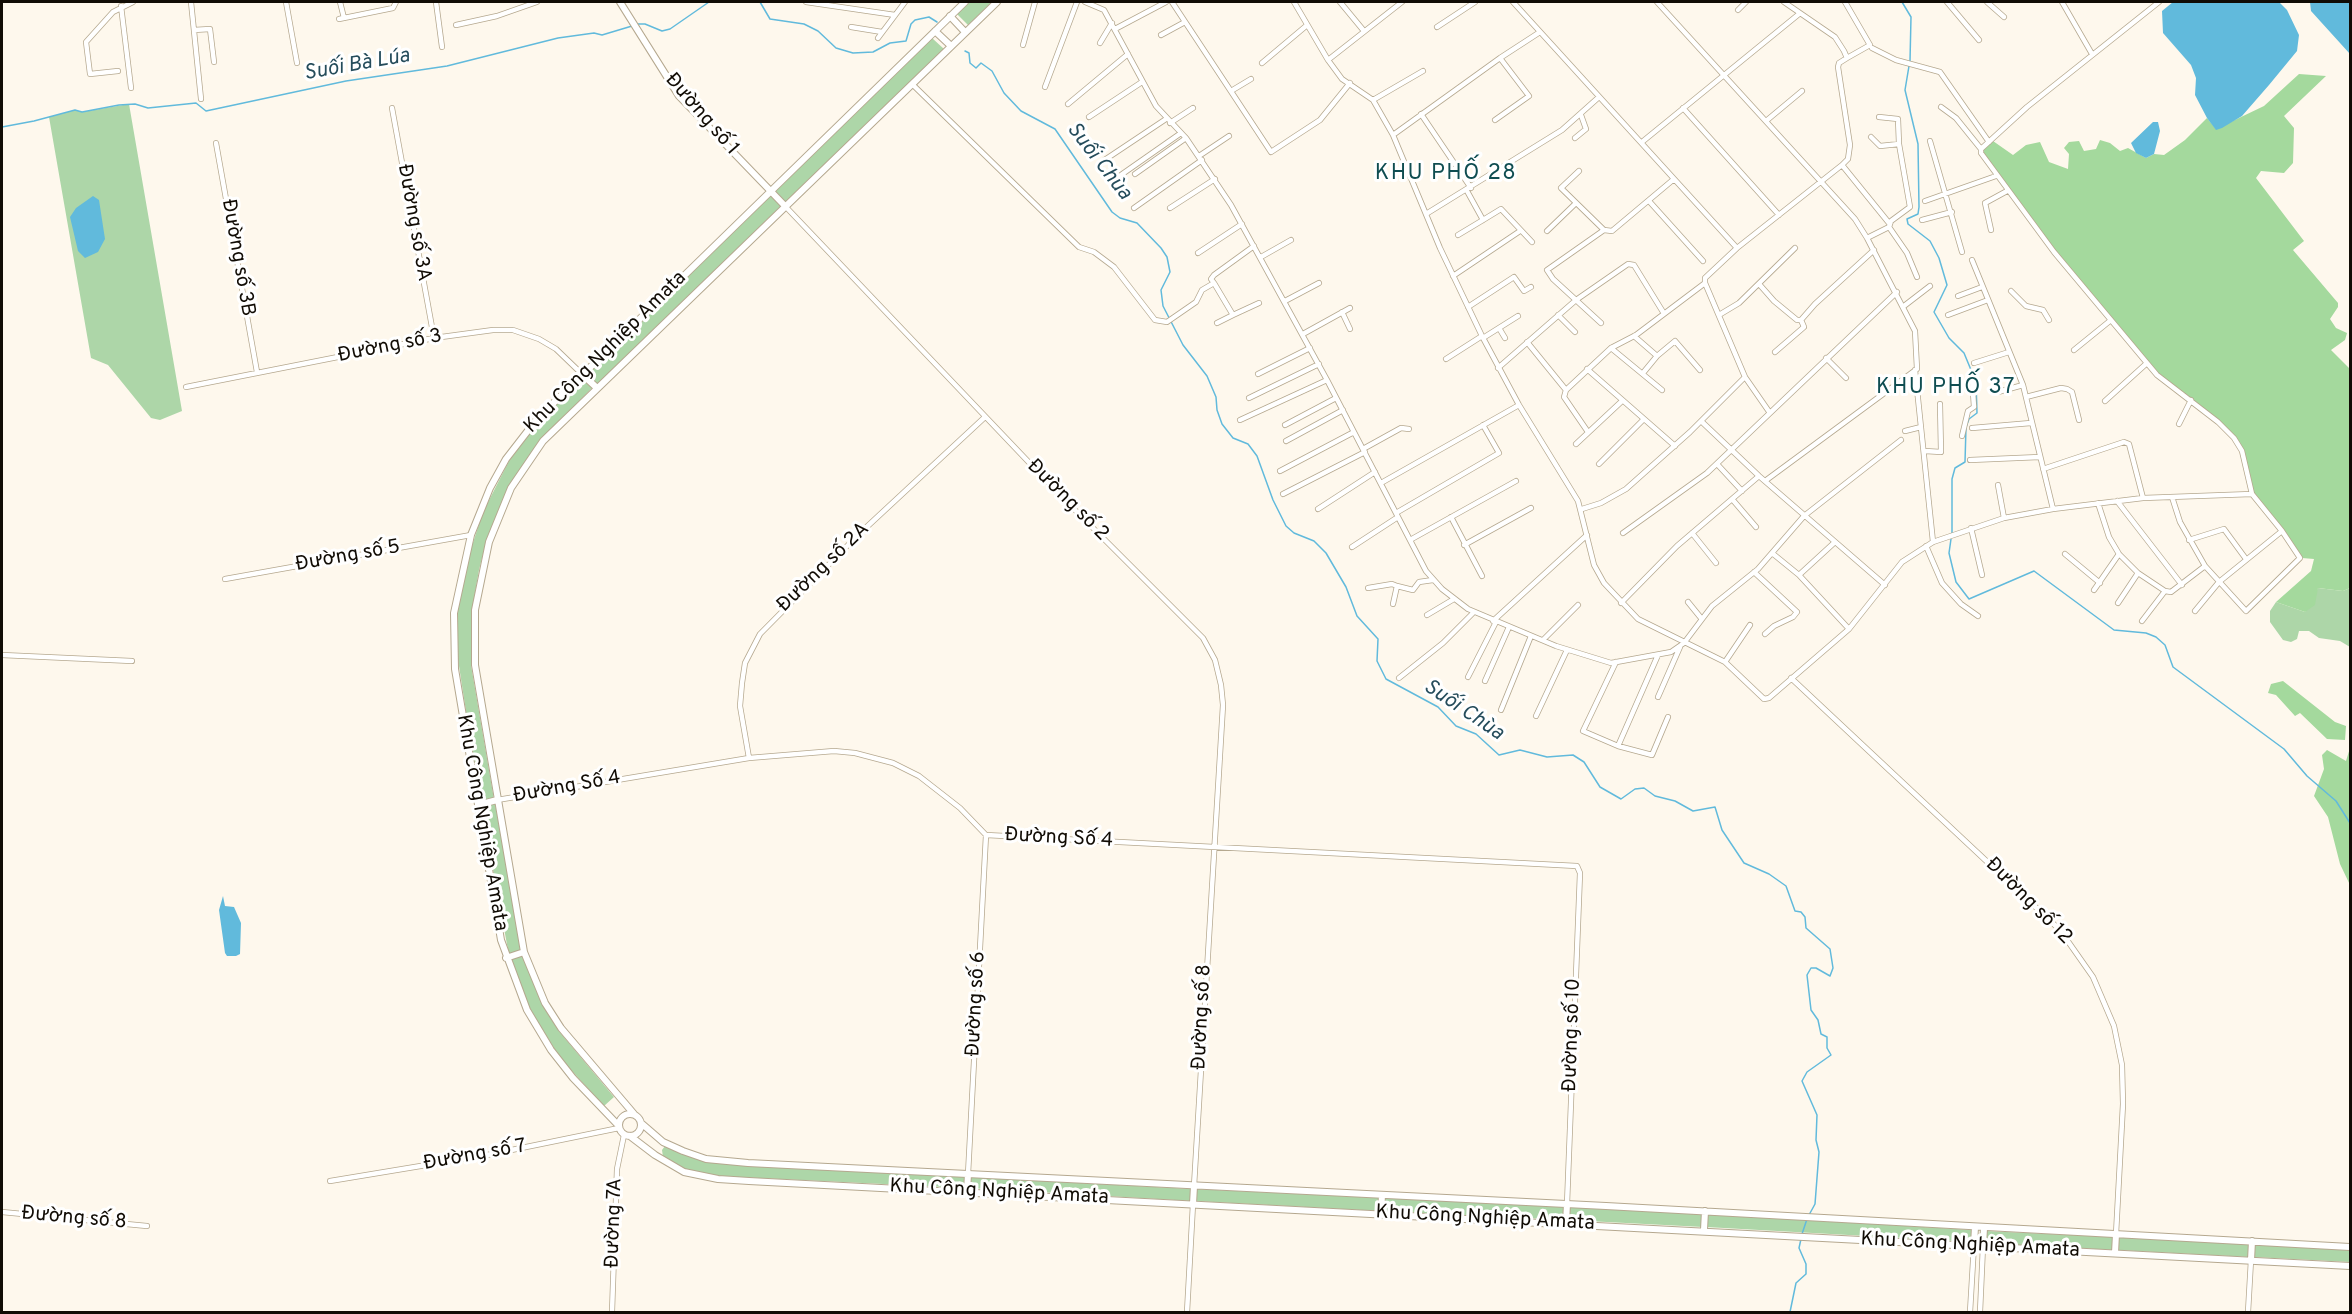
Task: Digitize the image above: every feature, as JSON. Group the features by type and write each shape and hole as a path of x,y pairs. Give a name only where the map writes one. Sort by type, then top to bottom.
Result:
{"street":[{"path":"117,71 90,74 86,42 104,19 122,6 133,2"},
{"path":"191,2 201,99"},
{"path":"286,2 297,63"},
{"path":"340,2 342,19 393,8 396,2"},
{"path":"436,2 442,47"},
{"path":"456,25 497,16 537,2"},
{"name":"Đường số 1","path":"620,2 679,96 785,206"},
{"path":"806,2 895,15"},
{"path":"878,38 905,2"},
{"name":"Khu Công Nghiệp Amata","path":"619,1126 573,1078 551,1050 527,1010 506,958 478,805 454,653 457,590 471,535 490,488 506,459 537,419 966,2"},
{"name":"Khu Công Nghiệp Amata","path":"634,1114 561,1028 546,1003 524,952 475,665 475,610 489,542 511,488 543,441 997,2"},
{"path":"1023,45 1035,2"},
{"path":"1046,87 1077,2"},
{"path":"1085,2 1104,10 1142,82 1168,121 1186,138 1215,179 1286,302 1433,580 1454,599 1474,612 1566,650 1616,662 1658,655 1682,645"},
{"path":"1115,29 1166,2"},
{"path":"1172,2 1269,151 1274,152 1320,120 1350,83"},
{"path":"1294,2 1306,26 1342,79 1373,100 1393,135 1453,276 1482,337 1519,405 1582,509 1594,565 1621,603 1638,619 1682,645 1725,662 1764,699 1769,698 1849,629 1902,562 1933,542 2004,518 2053,509 2143,498 2252,494"},
{"path":"1340,2 1364,31"},
{"path":"1328,60 1402,2"},
{"path":"1437,27 1475,2"},
{"path":"1513,2 1737,248"},
{"path":"1656,2 1822,182 1867,238 1897,292 1916,338 1918,364 1916,370 1933,542"},
{"path":"1662,7 1666,2"},
{"path":"1738,10 1746,2"},
{"path":"1784,2 1835,37 1847,58"},
{"path":"1770,413 1745,377 1705,283 1707,274 1848,159 1850,132 1838,65 1870,45 1845,2"},
{"path":"1947,2 1979,40"},
{"path":"1987,2 2004,17"},
{"path":"2062,2 2092,54"},
{"path":"1981,149 2092,54 2159,2"},
{"path":"122,6 131,87"},
{"path":"1642,142 1799,14"},
{"path":"950,16 965,32"},
{"path":"1161,35 1185,22"},
{"path":"1100,43 1112,23"},
{"path":"1262,63 1306,26"},
{"path":"851,27 882,32"},
{"path":"194,30 210,29 214,62"},
{"path":"935,31 951,46"},
{"path":"1393,135 1540,32"},
{"path":"1872,48 1910,64 1940,72 1989,142"},
{"path":"1068,104 1128,54"},
{"path":"1495,120 1529,96 1500,58"},
{"path":"1373,100 1423,72"},
{"path":"1231,91 1251,79"},
{"path":"1089,117 1142,82"},
{"path":"912,84 1079,248 1094,252 1114,267 1155,320 1167,322 1197,302 1202,290 1214,283"},
{"path":"1766,121 1802,91"},
{"path":"1426,214 1537,147 1581,115 1599,97"},
{"path":"1941,107 1956,118 1981,149 1983,158 2007,191 2157,375 2218,422 2234,438 2242,451 2252,494 2300,558 2246,611 2205,566 2180,522 2172,497"},
{"name":"Đường số 3A","path":"392,108 434,338"},
{"path":"1100,163 1193,108"},
{"path":"1683,108 1779,215"},
{"path":"1421,114 1469,189 1483,220"},
{"path":"1575,138 1586,129 1581,115"},
{"path":"1867,238 1889,225 1910,207 1899,144 1898,119 1879,117"},
{"path":"1118,177 1181,133"},
{"path":"1134,208 1229,136"},
{"path":"1871,137 1880,146 1899,144"},
{"path":"1135,174 1186,138"},
{"path":"1930,141 1962,252"},
{"name":"Đường số 3B","path":"216,143 257,372"},
{"path":"1842,165 1889,225 1907,253 1917,277"},
{"path":"1579,171 1561,186 1604,230 1612,231 1674,179"},
{"path":"1925,201 1996,176"},
{"path":"1170,208 1215,179"},
{"path":"1991,230 1985,203 2007,191"},
{"path":"1649,201 1703,261"},
{"path":"1547,231 1576,203"},
{"name":"Đường số 2","path":"785,206 985,417 1207,644 1219,671 1222,705 1212,848"},
{"path":"1458,235 1501,209 1532,242"},
{"path":"1922,220 1952,212"},
{"path":"1198,253 1242,224"},
{"path":"1601,323 1547,270 1604,230"},
{"path":"1453,276 1520,231"},
{"path":"1261,257 1291,240"},
{"path":"1233,315 1211,279 1254,246"},
{"path":"1719,315 1739,303 1795,248"},
{"path":"1801,320 1815,304 1874,250"},
{"path":"1972,260 2023,385 2053,509"},
{"path":"1498,368 1576,300 1623,266 1631,264 1663,312"},
{"path":"1468,307 1514,277 1524,291 1531,287"},
{"path":"1588,432 1564,397 1566,390 1611,348 1634,336 1663,312 1705,283"},
{"path":"1286,302 1319,284"},
{"path":"1759,284 1774,301 1797,320 1801,320"},
{"path":"1904,306 1930,286"},
{"path":"1958,296 1982,287"},
{"path":"2011,291 2026,306 2043,310 2049,320"},
{"path":"1623,533 1717,464 1897,292"},
{"path":"1948,315 1988,300"},
{"path":"1217,323 1259,303"},
{"path":"1303,334 1350,308"},
{"path":"1342,312 1350,329"},
{"path":"1558,315 1575,332"},
{"path":"1446,359 1518,316"},
{"path":"1775,352 1804,327 1801,320"},
{"path":"2074,350 2111,320"},
{"path":"1499,328 1505,338"},
{"name":"Đường số 3","path":"186,387 434,338 493,330 520,331 556,349 583,375"},
{"path":"1634,336 1657,356"},
{"path":"1643,373 1657,356 1675,341 1700,370"},
{"path":"1527,342 1566,390"},
{"path":"1258,374 1310,348"},
{"path":"1611,348 1662,390"},
{"path":"1974,363 2009,352"},
{"path":"1826,358 1846,378"},
{"path":"2105,401 2147,363"},
{"path":"1249,398 1319,364"},
{"path":"1587,369 1675,446"},
{"path":"1766,481 1916,370"},
{"path":"583,375 597,388"},
{"path":"1582,509 1616,496 1675,446 1745,377"},
{"path":"1962,436 1968,411 1974,407 1974,378"},
{"path":"1240,420 1327,380"},
{"path":"1998,392 2023,385"},
{"path":"2026,397 2061,388 2067,389 2072,392 2079,420"},
{"path":"1285,425 1336,398"},
{"path":"2179,424 2191,400"},
{"path":"1576,444 1622,401"},
{"path":"1924,452 1941,452 1940,404"},
{"path":"1381,483 1519,405"},
{"path":"1286,441 1343,410"},
{"name":"Đường số 2A","path":"749,758 740,706 742,683 745,663 760,634 779,612 858,535 985,417"},
{"path":"1599,464 1643,420"},
{"path":"1701,421 1734,449 1759,476 1885,585"},
{"path":"1972,428 2031,423"},
{"path":"1352,547 1397,515 1499,453 1483,425"},
{"path":"1905,431 1921,427"},
{"path":"1283,494 1364,451 1401,428 1409,429"},
{"path":"1280,471 1354,432"},
{"path":"1658,697 1682,645 1701,618 1754,572 1804,516 1901,440"},
{"path":"2043,469 2124,442 2129,444 2143,498"},
{"path":"1970,460 2040,457"},
{"path":"1717,464 1742,491"},
{"path":"1318,509 1375,472"},
{"path":"1621,603 1692,533 1759,476"},
{"path":"1410,540 1516,482"},
{"path":"1998,485 2004,518"},
{"path":"1732,499 1756,527"},
{"path":"2117,501 2182,585"},
{"path":"2098,503 2109,537 2119,554 2138,573 2165,591 2171,592 2205,566"},
{"path":"1464,545 1531,508"},
{"path":"1451,518 1482,576"},
{"path":"1971,528 1982,575"},
{"path":"2189,540 2224,529 2246,559"},
{"path":"2195,610 2219,582 2282,531"},
{"path":"1692,533 1716,563"},
{"name":"Đường số 5","path":"225,579 471,535"},
{"path":"1468,677 1494,621 1587,535"},
{"path":"1799,576 1835,542"},
{"path":"1926,546 1942,582 1961,604 1978,616"},
{"path":"1772,553 1799,576 1849,629"},
{"path":"2065,554 2100,583"},
{"path":"2094,590 2119,554"},
{"path":"1754,572 1797,612 1793,617 1774,626 1765,634"},
{"path":"2118,603 2138,573"},
{"path":"1368,588 1392,584 1413,590 1419,582 1433,580"},
{"path":"1393,604 1397,586"},
{"path":"2142,621 2165,591"},
{"path":"1427,615 1454,599"},
{"path":"1688,602 1701,618"},
{"path":"1543,640 1578,605"},
{"path":"1399,678 1443,643 1474,612"},
{"path":"1725,662 1750,625"},
{"path":"1485,681 1509,627"},
{"path":"1501,711 1531,636"},
{"path":"1536,716 1566,650"},
{"path":"1618,746 1658,655"},
{"path":"2,656 132,661"},
{"path":"1616,662 1583,731 1618,746 1652,755 1668,717"},
{"name":"Đường số 12","path":"1791,678 2060,930 2093,977 2114,1026 2122,1065 2123,1104 2116,1234"},
{"name":"Đường Số 4","path":"497,800 749,758 834,751 855,753 893,763 940,791 986,835 1579,867"},
{"path":"478,805 497,800"},
{"name":"Đường số 6","path":"968,1174 986,835"},
{"name":"Đường số 8","path":"1194,1186 1212,848"},
{"name":"Đường số 10","path":"1567,1204 1579,867"},
{"path":"506,958 524,952"},
{"path":"634,1114 641,1123 638,1133 627,1136 619,1126 624,1115 634,1114"},
{"name":"Khu Công Nghiệp Amata","path":"641,1123 663,1142 683,1151 723,1161 1705,1211 2350,1247"},
{"name":"Đường số 7","path":"330,1181 487,1155 619,1126"},
{"name":"Khu Công Nghiệp Amata","path":"627,1136 672,1165 700,1176 749,1181 2350,1266"},
{"name":"Đường 7A","path":"612,1312 617,1169 627,1136"},
{"path":"967,1191 968,1174"},
{"path":"1187,1312 1194,1186"},
{"path":"1381,1214 1382,1195"},
{"path":"1566,1223 1567,1204"},
{"path":"1704,1230 1705,1211"},
{"name":"Đường số 8","path":"2,1212 147,1226"},
{"path":"1970,1312 1975,1227"},
{"path":"1980,1312 1984,1228"},
{"path":"2115,1253 2116,1234"},
{"path":"2248,1312 2252,1241"}],"green space":[{"path":"970,2 992,2 968,25 957,14"},
{"path":"932,38 944,49 784,203 773,192"},
{"path":"2299,74 2326,76 2284,116 2294,128 2293,163 2284,173 2261,171 2256,178 2304,241 2293,250 2338,303 2330,319 2336,328 2347,333 2345,340 2331,350 2350,369 2350,588 2343,591 2318,588 2315,605 2305,612 2276,602 2311,571 2314,559 2302,558 2253,493 2243,450 2219,420 2158,373 2055,250 1982,151 1993,141 2013,155 2026,145 2040,142 2049,162 2068,169 2069,154 2064,148 2069,142 2079,141 2084,151 2096,149 2100,140 2110,143 2120,151 2128,148 2146,158 2154,154 2164,155 2185,140 2207,118 2216,129 2264,106"},
{"path":"129,104 182,411 160,420 151,418 108,365 91,358 49,117 75,110 82,112"},
{"path":"770,195 782,205 596,385 586,375"},
{"path":"584,378 593,387 540,440 508,487 486,542 479,570 472,610 471,665 494,799 480,802 457,653 457,613 467,561 483,512 509,461 539,421"},
{"path":"2318,588 2343,591 2350,588 2350,647 2340,641 2319,638 2309,631 2299,631 2297,639 2291,642 2283,640 2270,622 2270,611 2276,602 2305,612"},
{"path":"2283,681 2335,722 2346,726 2345,740 2327,739 2300,713 2295,716 2276,695 2268,693 2271,684"},
{"path":"2350,748 2350,885 2340,864 2328,817 2314,796 2324,769 2322,755 2327,750 2346,761"},
{"path":"495,803 521,951 509,955 481,806"},
{"path":"522,955 543,1005 558,1030 614,1097 604,1106 561,1059 529,1009 509,958"},
{"path":"665,1146 705,1162 723,1164 967,1176 966,1188 718,1176 685,1169 673,1163 663,1157 662,1150"},
{"path":"970,1177 1192,1189 1192,1201 969,1188"},
{"path":"1196,1189 1380,1198 1380,1211 1195,1201"},
{"path":"1383,1198 1565,1207 1565,1220 1383,1211"},
{"path":"1568,1207 1703,1214 1703,1227 1568,1220"},
{"path":"1707,1214 1973,1230 1973,1242 1706,1227"},
{"path":"1986,1231 2114,1237 2114,1250 1985,1243"},
{"path":"2118,1237 2250,1244 2249,1257 2117,1250"},
{"path":"2254,1244 2350,1250 2350,1262 2253,1257"}],"water":[{"path":"2173,2 2279,2 2287,10 2299,35 2297,51 2269,85 2242,116 2222,128 2216,130 2207,118 2195,95 2196,78 2191,65 2163,33 2162,11"},
{"path":"2310,2 2350,2 2350,54 2311,11"},
{"path":"2153,122 2158,122 2160,131 2154,154 2146,158 2136,153 2131,143"},
{"path":"93,196 99,200 105,239 98,252 85,258 78,251 70,217 76,208"},
{"path":"223,896 225,906 234,907 241,923 240,954 236,956 227,956 225,953 219,910"}],"waterway":[{"name":"Suối Bà Lúa","path":"636,24 645,24 662,31 670,29 709,2"},
{"name":"Suối Bà Lúa","path":"760,2 770,19 804,24 818,31 836,48 853,53 873,52 890,43 906,41 911,24 915,20 929,17 937,22"},
{"path":"1902,2 1911,17 1910,61"},
{"name":"Suối Bà Lúa","path":"2,127 75,110 82,112 119,105 135,104 148,108 196,103 206,111 346,81 447,66 558,38 594,33 602,35 632,26"},
{"name":"Suối Chùa","path":"965,51 969,53 970,63 976,68 981,63 992,71 1004,93 1021,111 1055,129 1112,212 1120,218 1137,223 1161,248 1167,257 1170,272 1161,290 1163,306 1183,345 1207,376 1216,397 1217,410 1222,424 1233,438 1248,444 1257,456 1273,500 1286,526 1294,533 1314,541 1326,553 1346,587 1357,616 1378,639 1377,661 1386,679 1438,707 1456,726 1476,734 1499,755 1520,750 1547,757 1573,755 1584,762 1600,787 1621,799 1635,789 1644,788 1655,796 1675,801 1693,811 1715,807 1722,830 1744,863 1769,874 1786,886 1795,911 1801,912 1805,917 1806,928 1830,949 1833,968 1830,976 1816,968 1811,968 1807,975 1811,1010 1818,1020 1821,1034 1827,1037 1827,1048 1831,1055 1807,1072 1802,1081 1817,1115 1816,1140 1819,1152 1815,1204 1809,1215"},
{"path":"1909,66 1905,90 1918,144 1919,207 1918,214 1907,219 1908,224 1930,241 1939,258 1947,285 1934,312 1949,338 1964,353 1976,382 1977,413 1969,419 1966,427 1965,462 1955,468 1952,479 1952,534"},
{"path":"1951,539 1949,553 1956,582 1969,599 2034,571 2114,630 2146,633 2156,637 2165,645 2173,667 2284,749 2307,776 2336,801 2350,823"},
{"name":"Suối Chùa","path":"1802,1234 1807,1219"},
{"name":"Suối Chùa","path":"1790,1312 1796,1283 1806,1274 1806,1264 1799,1248 1801,1239"}],"district":[{"name":"KHU PHỐ 28","path":"1446,175"},
{"name":"KHU PHỐ 37","path":"1946,389"}]}
